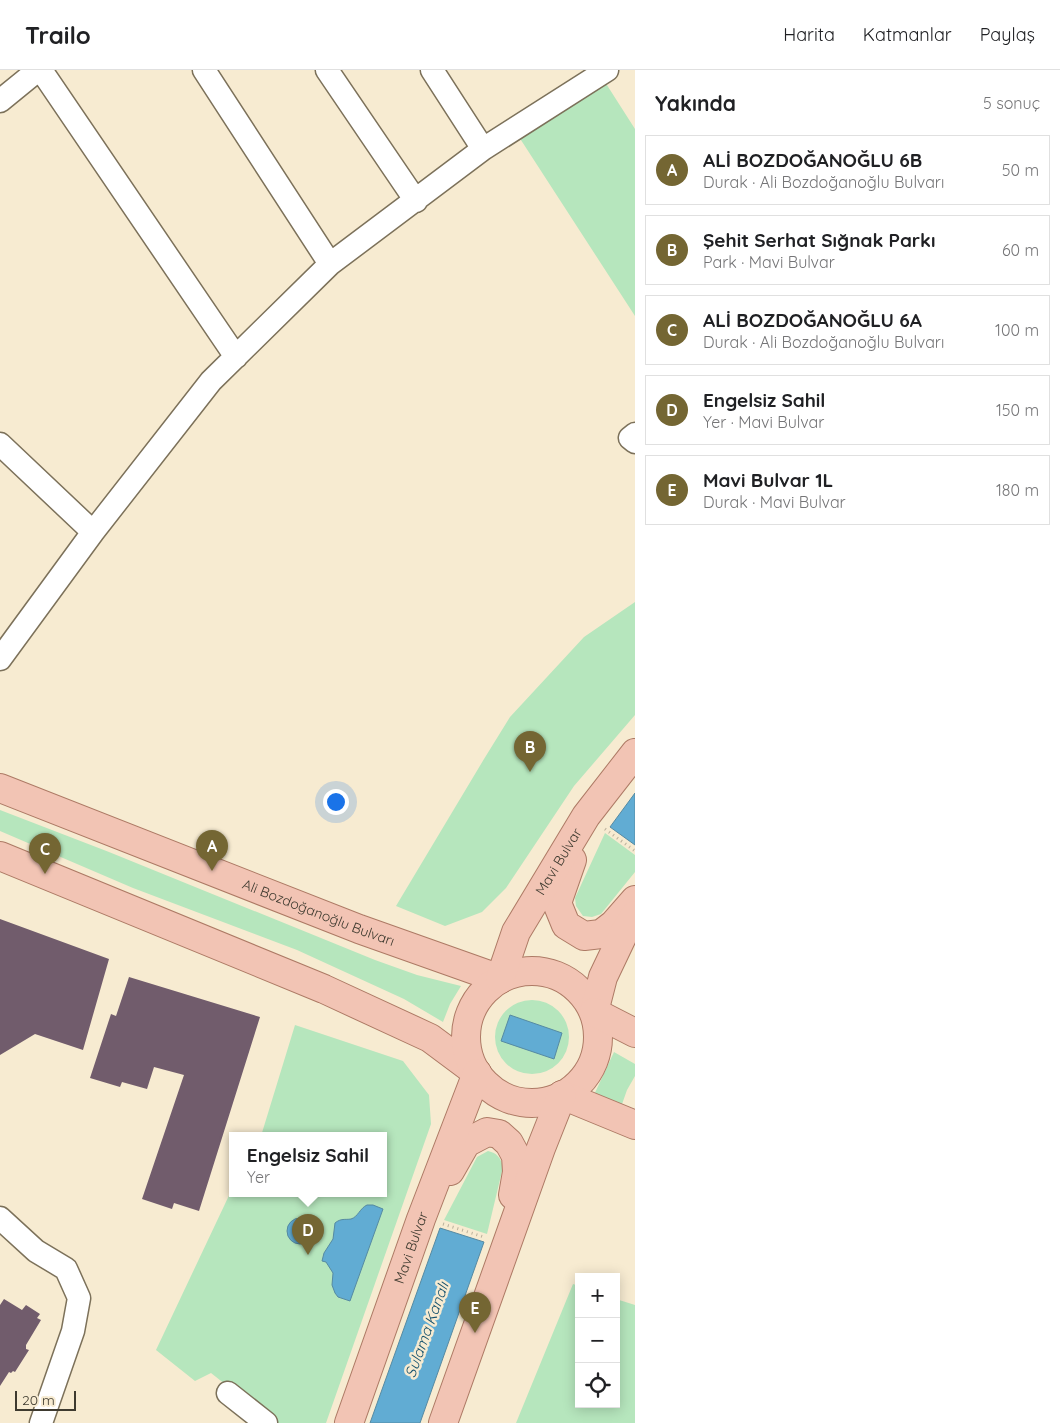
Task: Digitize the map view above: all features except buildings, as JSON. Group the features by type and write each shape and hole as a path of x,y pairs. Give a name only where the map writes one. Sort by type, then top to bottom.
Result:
{"main road":[{"name":"Mavi Bulvar","path":"500,979 516,932 594,821 635,753"},
{"name":"Ali Bozdoğanoğlu Bulvarı","path":"0,788 359,929 500,979"},
{"path":"594,821 558,903 566,925 584,936 601,934 614,924 635,900"},
{"path":"0,856 324,989 430,1038 477,1073 491,1088 509,1099 530,1103 550,1100 570,1091 585,1077 596,1057 599,1035 594,1012 583,993 565,979 544,971 521,971 500,979 483,993 471,1012 466,1032 468,1054 477,1073"},
{"path":"594,1012 603,978 635,915"},
{"path":"594,1012 635,1033"},
{"name":"Mavi Bulvar","path":"349,1423 428,1220 477,1073"},
{"path":"562,1095 635,1125"},
{"path":"496,1243 541,1148 562,1095"},
{"path":"428,1220 466,1143 487,1132 499,1134 509,1143 516,1156 517,1172 443,1423"}],"street":[{"path":"0,101 39,70 236,357"},
{"path":"204,70 330,264"},
{"path":"327,70 416,201"},
{"path":"432,70 483,149"},
{"path":"0,659 93,532 210,381 330,264 483,149 607,70"},
{"path":"635,434 630,438 635,442"},
{"path":"0,444 93,532"},
{"path":"0,1218 36,1252 66,1269 79,1298 73,1331 41,1423"},
{"path":"228,1392 266,1423"}],"path":[{"path":"594,821 635,851"},
{"path":"428,1220 496,1243"}],"green space":[{"path":"605,82 635,129 635,316 519,137"},
{"path":"635,602 635,715 574,786 506,888 482,912 445,926 396,906 510,717 584,637"},
{"path":"0,810 375,960 417,975 461,986 450,1004 443,1022 404,999 297,950 133,888 0,831"},
{"path":"605,833 635,855 635,872 601,914 592,917 583,916 576,906 575,898"},
{"path":"532,1000 553,1006 563,1016 569,1037 563,1058 553,1068 532,1074 511,1068 501,1058 495,1037 501,1016 511,1006"},
{"path":"295,1025 403,1061 429,1095 431,1124 326,1423 274,1423 211,1373 195,1381 156,1350 229,1195 229,1197 387,1197 387,1132 262,1132"},
{"path":"614,1052 635,1064 635,1076 627,1090 621,1107 593,1097"},
{"path":"488,1151 498,1156 503,1167 487,1234 444,1220 477,1157"},
{"path":"573,1284 575,1285 575,1408 620,1408 620,1300 635,1305 635,1423 516,1423"}],"water":[{"path":"635,793 635,845 610,827"},
{"path":"510,1015 562,1033 554,1059 501,1041"},
{"path":"367,1205 383,1209 350,1301 338,1297 335,1293 332,1285 333,1273 326,1262 322,1261 324,1253 333,1239 335,1223 353,1218"},
{"path":"300,1218 309,1222 313,1231 309,1240 300,1244 291,1240 287,1231 291,1222"},
{"name":"Sulama Kanalı","path":"440,1228 484,1242 420,1423 370,1423"}],"place":[{"name":"Şehit Serhat Sığnak Parkı","path":"530,772"},
{"name":"ALİ BOZDOĞANOĞLU 6B","path":"212,871"},
{"name":"ALİ BOZDOĞANOĞLU 6A","path":"45,874"},
{"name":"Engelsiz Sahil","path":"308,1255"},
{"name":"Mavi Bulvar 1L","path":"475,1333"}]}
